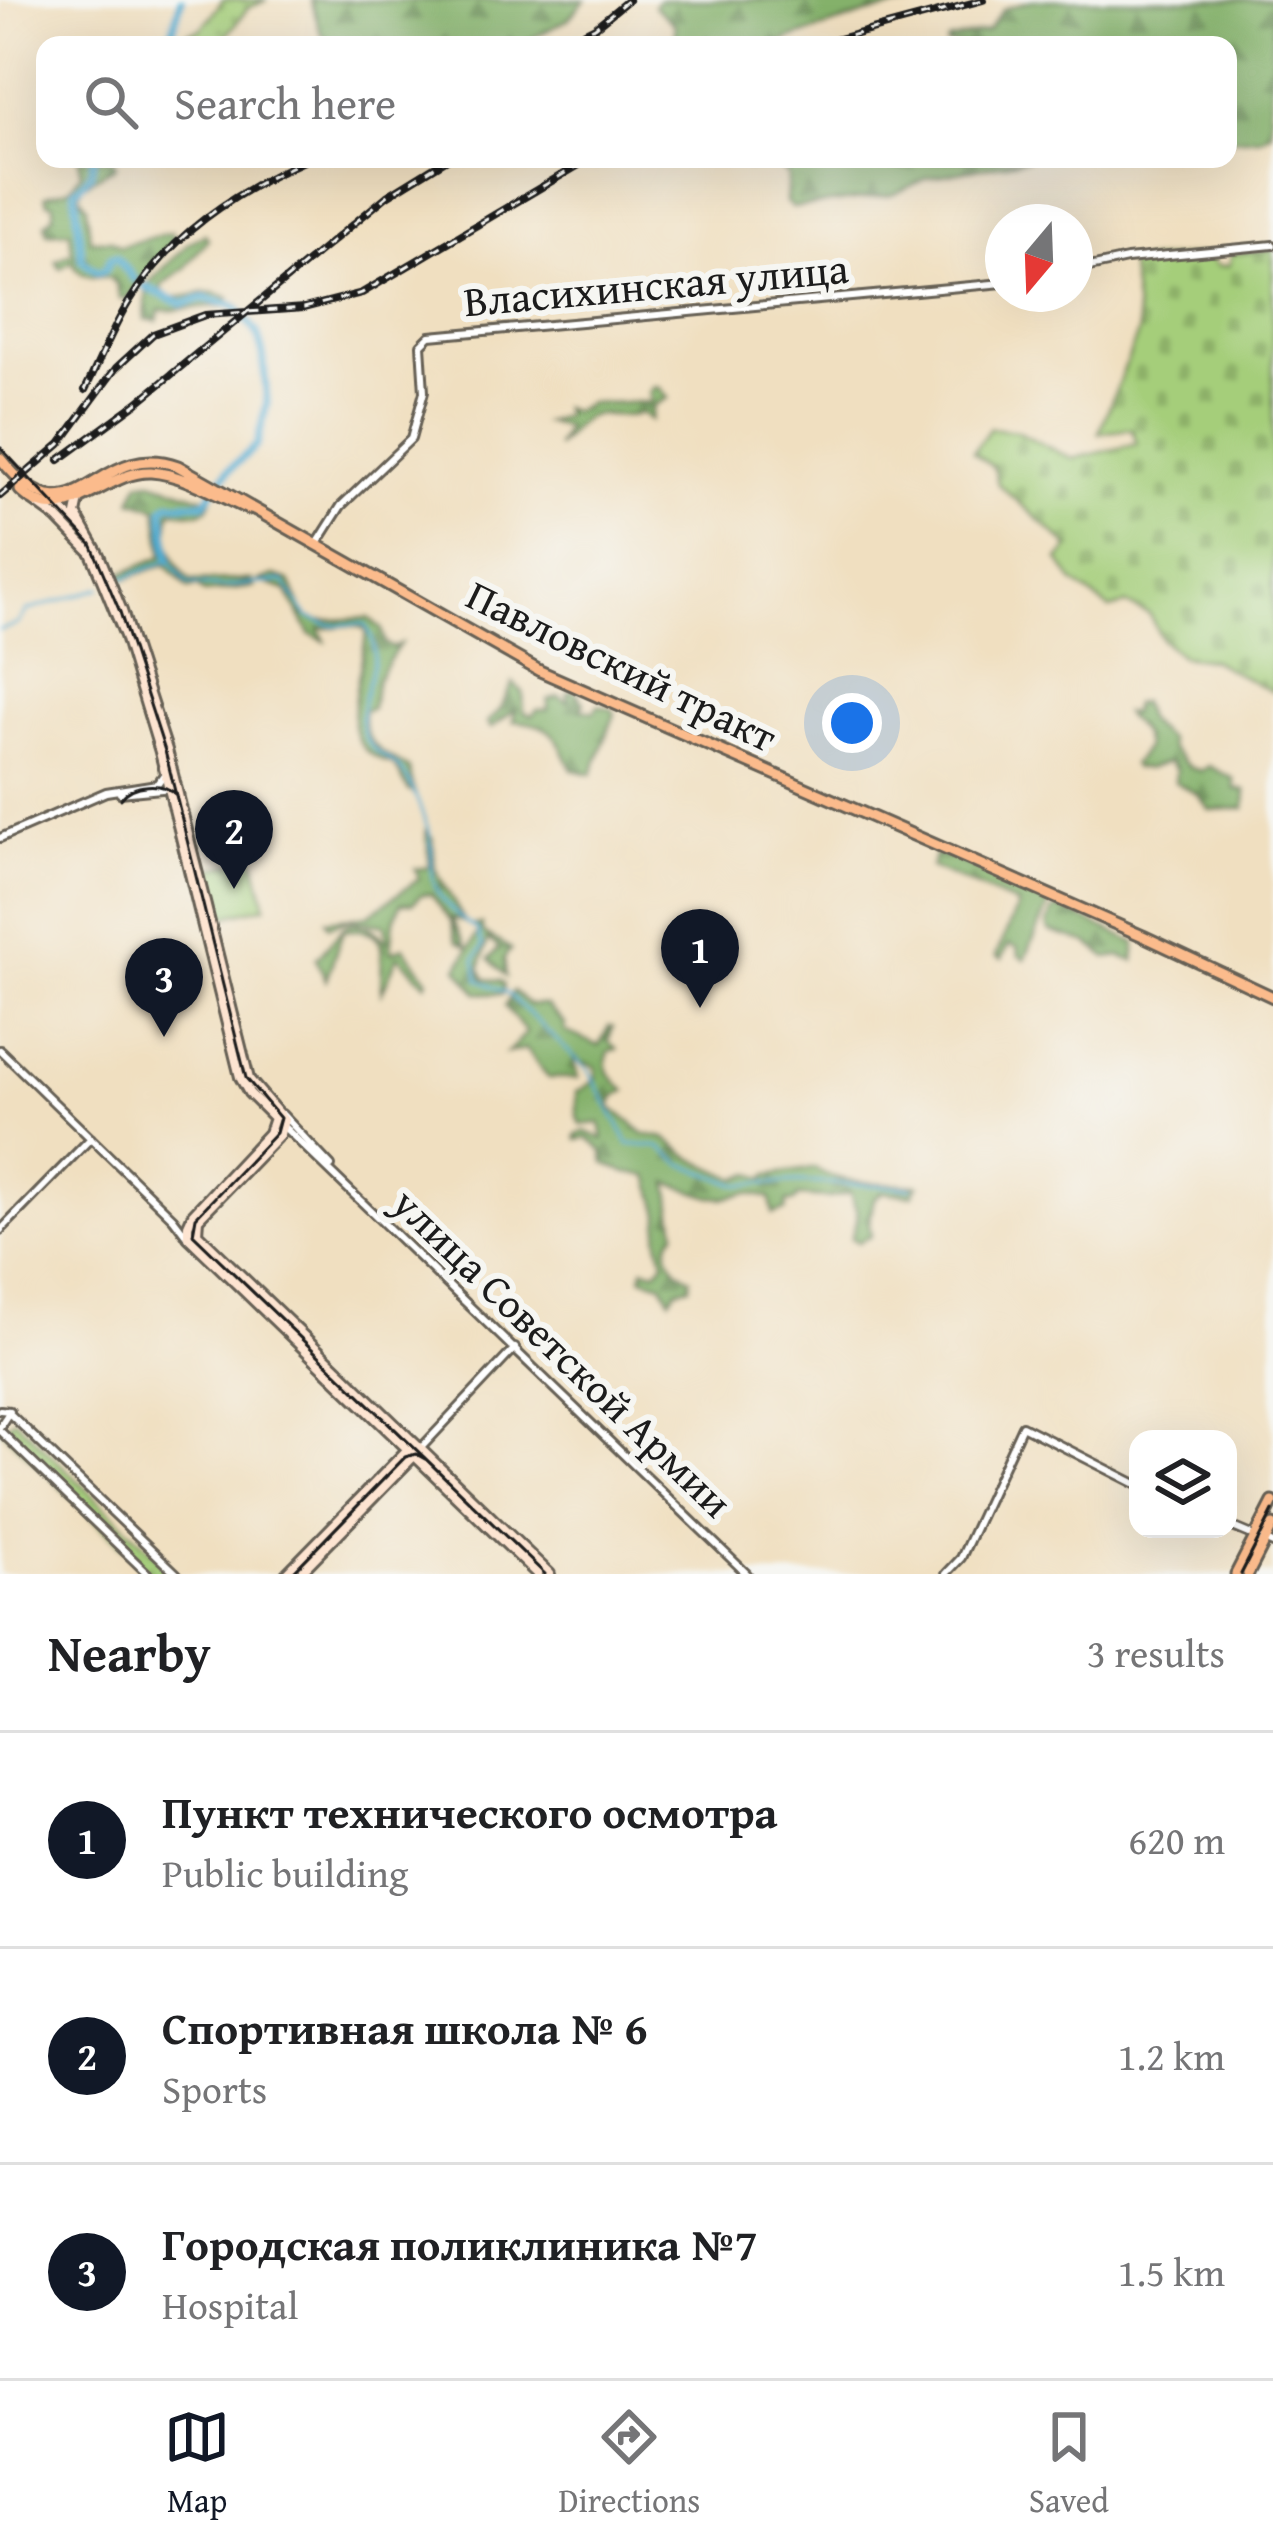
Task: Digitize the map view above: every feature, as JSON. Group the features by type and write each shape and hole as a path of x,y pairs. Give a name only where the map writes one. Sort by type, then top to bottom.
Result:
{"main road":[{"path":"0,460 88,537"},
{"name":"Павловский тракт","path":"50,504 120,467 146,460 172,464 554,678 1273,997"},
{"name":"Павловский тракт","path":"50,504 79,500 142,472 204,484"},
{"name":"улица Советской Армии","path":"79,500 76,514 111,592 168,783 241,1077 249,1093 280,1120"},
{"name":"улица Советской Армии","path":"50,504 91,553 106,580"},
{"name":"улица Советской Армии","path":"111,592 168,783"},
{"path":"280,1120 187,1228 537,1574"},
{"path":"194,1239 196,1216"},
{"path":"286,1574 414,1452"},
{"path":"299,1574 414,1452"},
{"path":"414,1452 550,1574"},
{"path":"1236,1574 1265,1540 1273,1502"},
{"path":"1248,1574 1273,1525"}],"street":[{"path":"1093,266 1273,245"},
{"name":"Власихинская улица","path":"317,544 341,506 407,445 423,401 421,346 430,336 985,285"},
{"path":"0,838 93,798 168,783"},
{"path":"0,1050 194,1239"},
{"name":"улица Советской Армии","path":"280,1120 747,1574"},
{"path":"0,1231 91,1138"},
{"path":"173,1218 187,1228"},
{"path":"414,1452 515,1348"},
{"path":"0,1410 6,1408 177,1574"},
{"path":"10,1414 0,1428 148,1574"},
{"path":"946,1574 961,1558 1022,1426 1129,1480"},
{"path":"99,1528 113,1513"},
{"path":"1237,1529 1265,1540"}],"green space":[{"path":"223,0 267,0 248,8 226,36 188,33 201,29"},
{"path":"311,0 585,0 567,20 536,36 321,34"},
{"path":"658,0 938,0 867,14 800,36 675,36 675,25 654,6"},
{"path":"1034,0 1273,0 1270,132 1237,138 1237,36 968,36 988,31 1003,9"},
{"path":"80,168 113,168 82,186 79,195 87,206 90,240 111,240 121,246 172,232 174,239 127,298 120,299 116,284 108,277 87,276 72,262 60,268 56,261 72,253 70,231 48,233 45,224 54,215 54,204 45,196 70,188"},
{"path":"780,168 981,168 927,178 892,195 792,208 786,202 788,176"},
{"path":"205,234 208,239 185,268 161,286 166,297 219,294 229,298 224,306 160,310 157,321 145,319 147,285 189,243"},
{"path":"1273,250 1273,692 1211,660 1181,656 1162,640 1149,614 1126,604 1110,609 1074,583 1059,560 1070,547 998,484 994,468 973,452 990,428 1016,431 1072,459 1137,444 1132,429 1099,433 1139,331 1129,262 1205,254 1218,266 1230,265 1231,254"},
{"path":"653,387 668,398 653,406 651,420 640,413 590,416 556,447 566,427 545,422 566,415 562,408 572,412 589,403 652,402"},
{"path":"152,481 211,500 207,509 197,513 171,511 171,549 184,574 191,581 252,580 254,587 204,593 198,586 189,589 165,564 114,583 113,577 163,556 157,508 132,500 140,482"},
{"path":"274,576 290,581 305,616 318,621 369,618 381,628 385,643 392,648 400,644 377,679 372,708 363,711 364,723 376,747 409,769 415,793 409,791 395,766 370,753 356,735 354,707 366,631 350,625 319,629 325,641 310,634 286,590 260,581"},
{"path":"513,683 523,692 524,712 532,716 537,710 548,710 548,700 559,696 568,702 568,692 574,690 584,702 581,709 594,712 598,705 612,709 615,714 592,774 572,770 558,741 546,729 513,721 516,709 491,728 487,723"},
{"path":"1141,702 1147,722 1168,739 1170,748 1189,767 1201,771 1209,766 1234,779 1235,789 1246,791 1245,808 1210,810 1197,794 1175,782 1176,770 1168,762 1134,768 1144,741 1124,713 1132,713 1134,703"},
{"path":"426,831 433,837 435,869 465,922 451,918 466,946 456,941 451,921 431,894 422,894 413,903 401,903 391,952 404,947 428,979 426,984 398,956 382,992 381,947 371,933 360,930 343,931 326,980 316,959 343,928 352,923 369,927 387,941 385,925 351,919 329,926 326,920 368,915 419,879 415,869 430,867"},
{"path":"937,851 1047,901 1025,959 1009,944 1002,959 996,956 1018,905 931,867"},
{"path":"254,858 266,906 214,919 202,871"},
{"path":"1060,908 1136,943 1134,961 1107,958 1088,943 1049,931 1053,911"},
{"path":"482,924 482,932 511,949 504,958 506,976 489,959 499,948 488,939 480,969 485,979 501,981 502,994 477,993 458,968 478,933 475,925"},
{"path":"513,991 529,1005 545,1005 565,1024 565,1031 599,1046 609,1026 613,1027 608,1041 617,1049 609,1052 607,1064 626,1091 615,1096 611,1107 645,1134 665,1138 692,1158 737,1179 751,1173 765,1180 767,1175 815,1168 849,1180 918,1185 913,1195 882,1192 874,1199 871,1236 858,1242 851,1238 858,1215 850,1193 829,1198 799,1196 787,1202 786,1210 773,1214 770,1198 747,1193 711,1197 669,1183 676,1232 668,1252 678,1270 690,1278 690,1286 677,1289 670,1299 662,1283 642,1277 644,1268 656,1271 664,1262 658,1237 660,1214 649,1176 605,1163 603,1151 588,1138 577,1140 585,1131 603,1139 600,1123 581,1125 577,1114 577,1092 596,1080 596,1067 574,1060 578,1078 548,1078 525,1049 507,1053 526,1033 505,1006"},
{"path":"14,1419 175,1574 151,1574 2,1430"}],"waterway":[{"path":"173,36 181,0"},
{"path":"92,168 75,191 82,260 98,273 116,257 134,279"},
{"path":"145,287 183,304 204,298 235,306 257,333 263,354 267,403 257,445 229,470 204,503 169,504 163,509 169,560"},
{"path":"115,582 169,560 188,584 220,587 283,581 308,617 328,625 364,624 374,650 361,717 363,731 369,744 400,769 413,790 430,835 436,889 451,909 477,929 483,946 475,960 479,980 508,994 589,1071 629,1144 660,1147 683,1164 738,1185 798,1182 912,1187"},
{"path":"0,630 18,624 27,611 100,588"}],"tram line":[{"path":"0,447 91,544 120,612 165,751 246,1078 280,1118 276,1133 196,1217 193,1234 545,1574"},
{"path":"121,799 148,786 163,787 176,795"},
{"path":"291,1574 405,1457 416,1454 425,1459"},
{"path":"1241,1574 1273,1511"}],"railway":[{"path":"577,36 628,0"},
{"path":"849,36 983,0"},
{"path":"85,390 127,305 163,257 229,201 290,168"},
{"path":"59,460 137,403 387,196 432,168"},
{"path":"0,496 60,444 116,368 153,334 205,315 304,308 362,293 574,168"}],"place":[{"name":"Спортивная школа № 6","path":"234,889"},
{"name":"Пункт технического осмотра","path":"700,1008"},
{"name":"Городская поликлиника №7","path":"164,1037"}]}
